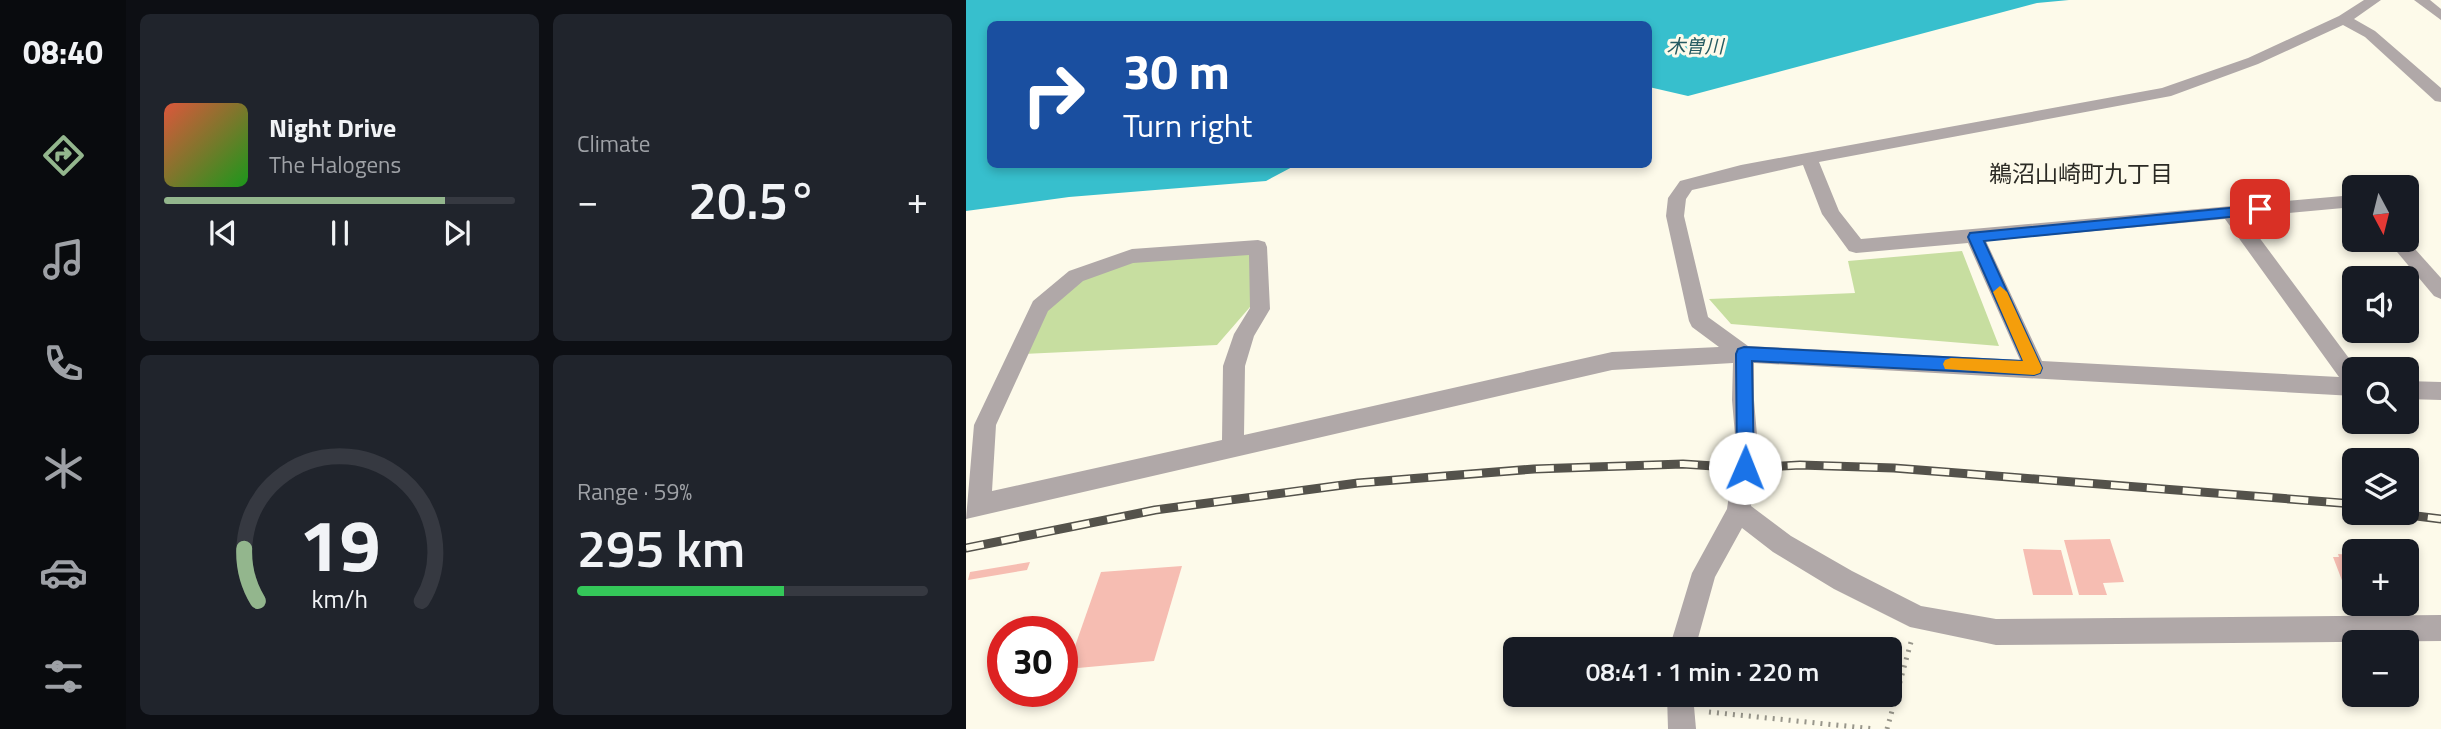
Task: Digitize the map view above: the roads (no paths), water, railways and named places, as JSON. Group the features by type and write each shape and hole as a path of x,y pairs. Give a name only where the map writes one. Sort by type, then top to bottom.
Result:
{"street":[{"path":"1744,354 1699,321 1675,216 1677,198 1686,184 1809,158 2165,92 2253,61 2344,19 2374,0"},
{"path":"2421,0 2441,16"},
{"path":"2344,19 2370,34 2441,97"},
{"path":"1809,158 1831,214 1856,246 2342,202"},
{"path":"2230,212 2342,368"},
{"path":"1975,237 2034,368"},
{"path":"1234,447 1234,366 1244,334 1261,309 1258,247 1132,256 1076,276 1040,306 985,425 972,506 1234,447 1612,361 1744,354 2342,384"},
{"path":"2407,252 2441,291"},
{"path":"1685,637 1704,573 1739,511 1747,447 1743,400 1744,354"},
{"path":"2419,390 2441,391"},
{"path":"1739,511 1782,544 1843,580 1919,618 1996,632 2441,628"}],"water":[{"name":"木曽川","path":"966,0 2069,0 2037,3 1688,96 1652,88 1652,21 987,21 987,168 1290,168 1266,181 1069,197 966,211"}],"railway":[{"path":"966,548 1155,510 1358,483 1534,469 1683,464 1745,468 1800,465 1894,468 2342,503"},
{"path":"2419,516 2441,519"}],"district":[{"name":"鵜沼山崎町九丁目","path":"2081,174"}]}
